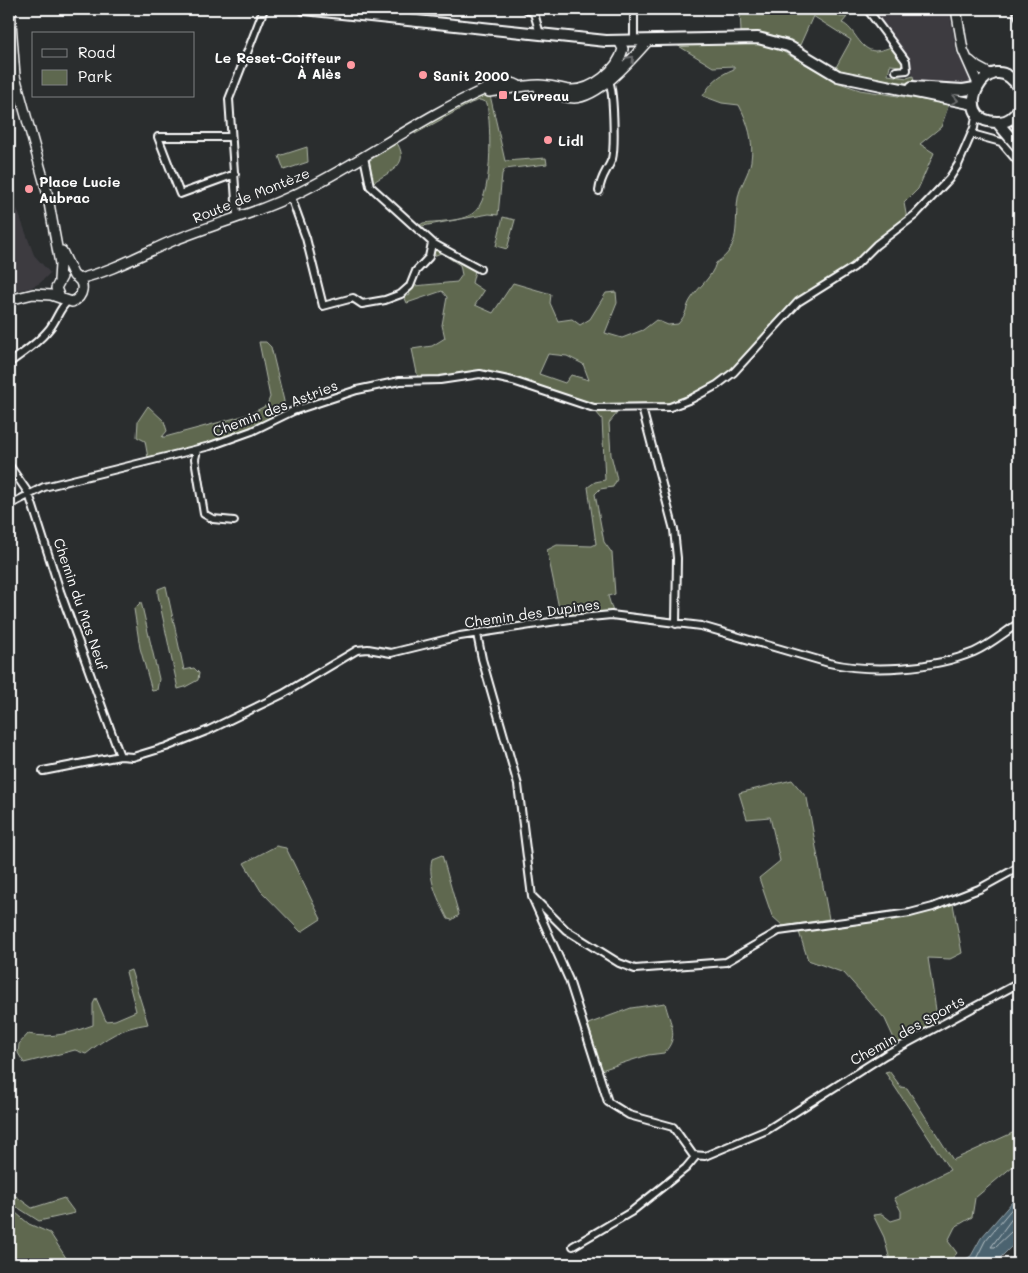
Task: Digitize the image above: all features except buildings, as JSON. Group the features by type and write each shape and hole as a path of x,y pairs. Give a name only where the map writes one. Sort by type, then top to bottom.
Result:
{"main road":[{"path":"304,9 619,41 744,38 773,40 788,46 838,76 975,107 985,119 998,122 1004,122 1017,112 1019,127"},
{"path":"889,87 963,90 977,86 992,75 1005,75 1018,85"},
{"path":"975,107 977,86"},
{"path":"998,122 1019,148"}],"street":[{"path":"10,9 15,76 47,192 60,264 56,292 63,302"},
{"path":"16,9 15,36 23,91 47,170 60,243 82,288 80,297 63,302 33,294"},
{"path":"237,216 230,97 264,9"},
{"path":"526,9 534,11 540,34"},
{"path":"634,9 634,41"},
{"path":"867,9 906,61 907,70 896,71"},
{"path":"956,9 963,50 977,86"},
{"path":"1016,9 1019,17"},
{"name":"Route de Montèze","path":"608,77 621,56 623,49 619,41"},
{"name":"Route de Montèze","path":"76,277 108,269 291,196 364,157 439,112 479,93 542,85 577,89 608,77 627,64 648,41"},
{"path":"968,59 977,68 992,75"},
{"path":"599,191 602,176 612,154 613,101 608,77"},
{"name":"Chemin des Astries","path":"973,131 975,107"},
{"name":"Chemin des Astries","path":"9,505 44,487 197,450 252,431 301,408 357,390 400,381 440,380 480,374 513,381 594,408 670,407 691,399 718,385 734,372 798,302 854,267 876,245 915,215 949,179 973,131 985,119"},
{"path":"973,131 1001,142 1019,163"},
{"path":"231,137 158,137 180,194 235,174"},
{"path":"364,157 370,186 432,243 480,270"},
{"path":"291,196 302,225 323,306 353,298 362,304 401,294 410,286 416,271 429,257 432,243"},
{"name":"Route de Montèze","path":"82,288 108,269"},
{"path":"9,300 33,294 57,282 66,275 76,277"},
{"path":"9,363 39,340 51,327 63,302"},
{"path":"642,408 674,530 677,558 676,624"},
{"path":"197,450 195,459 204,514 213,519 234,520"},
{"name":"Chemin du Mas Neuf","path":"9,465 29,494 60,592 120,756"},
{"name":"Chemin des Dupines","path":"43,770 120,756 133,757 166,748 210,730 283,694 352,651 368,649 391,654 477,634 611,615 701,626 849,668 882,669 933,663 971,653 1019,623"},
{"path":"477,634 518,784 532,897 569,980 608,1102 629,1115 673,1128 696,1156 686,1168 631,1212 573,1246"},
{"path":"532,897 566,930 619,963 635,969 726,962 779,931 796,927 891,916 933,907 979,889 1019,868"},
{"name":"Chemin des Sports","path":"696,1156 705,1156 767,1130 885,1055 1019,983"}],"shaded area":[{"path":"889,9 899,9 903,13 913,9 949,9 957,54 963,59 964,67 972,79 967,86 914,81 910,63 876,17"},
{"path":"9,95 15,95 19,104 11,163 16,206 34,255 50,273 40,283 30,288 9,292"}],"green space":[{"path":"740,9 830,9 840,17 847,17 842,23 870,50 877,51 894,46 905,64 903,66 890,65 888,75 907,78 913,76 914,81 951,86 888,81 835,69 851,40 813,16 800,45 766,33 741,32"},
{"path":"748,42 771,45 839,83 860,90 949,104 941,127 920,144 934,153 918,189 904,203 907,219 855,263 793,302 739,364 716,382 673,403 594,404 482,370 441,377 418,378 412,349 432,346 445,338 442,325 447,297 442,291 407,303 403,294 407,292 408,296 410,295 409,292 414,286 457,282 462,275 460,265 441,253 431,257 435,247 476,267 472,283 484,291 475,305 493,313 513,283 551,294 550,303 558,321 572,319 580,325 590,319 606,293 616,292 617,303 605,333 622,338 643,330 656,320 668,325 678,324 694,294 711,274 716,263 730,250 735,234 738,198 750,166 752,147 748,125 739,105 722,103 703,96 712,83 720,76 734,69 734,66 713,67 677,45","holes":["548,354 567,356 583,364 589,380 571,375 565,383 539,374"]},
{"path":"490,95 505,161 546,158 547,164 505,169 502,174 498,215 489,214 417,227 423,223 467,217 479,206 484,194 489,162 490,145 487,103 480,100 471,103 415,134 415,130 461,104"},
{"path":"397,143 401,151 399,164 389,173 371,184 367,162"},
{"path":"307,147 308,162 284,170 279,156"},
{"path":"503,217 515,220 507,249 496,246"},
{"path":"259,342 266,342 271,347 284,401 282,413 216,439 183,450 148,458 145,441 137,437 138,421 148,406 164,421 167,431 162,437 165,437 250,414 267,405 270,397"},
{"path":"596,412 618,412 609,423 611,455 617,479 613,487 600,489 595,494 604,542 612,553 615,594 608,596 613,612 561,618 547,550 557,545 592,546 596,544 588,487 595,482 605,480 602,419"},
{"path":"166,586 184,670 194,668 199,673 198,680 178,689 158,595 158,589"},
{"path":"141,602 159,679 157,690 152,691 140,648 134,609"},
{"path":"792,780 807,798 829,919 783,926 772,916 759,878 780,861 770,817 747,819 739,793"},
{"path":"276,846 286,848 321,919 301,932 261,891 244,863"},
{"path":"442,855 459,915 452,920 448,919 432,882 432,859"},
{"path":"953,904 962,953 950,959 928,958 938,1023 897,1045 885,1019 844,973 808,960 798,929 929,911"},
{"path":"131,970 148,1024 115,1034 86,1054 75,1050 24,1063 18,1053 19,1044 28,1034 45,1036 69,1033 93,1025 93,1004 96,998 106,1021 115,1020 136,1011 126,972"},
{"path":"665,1003 673,1035 669,1047 664,1053 648,1055 601,1070 588,1024 631,1008"},
{"path":"889,1071 901,1087 907,1088 953,1160 1019,1130 1019,1161 975,1198 972,1217 955,1227 948,1241 957,1253 947,1264 891,1264 884,1237 873,1215 882,1214 891,1221 901,1218 901,1211 894,1198 950,1170 885,1072"},
{"path":"9,1191 32,1208 64,1198 75,1213 39,1221 9,1202"},
{"path":"9,1207 29,1224 50,1233 70,1264 9,1264"}],"water":[{"path":"1019,1194 1019,1239 994,1264 958,1264 971,1256 981,1238"}],"place":[{"name":"Le Reset-Coiffeur À Alès","path":"351,65"},
{"name":"Sanit 2000","path":"423,75"},
{"name":"Levreau","path":"503,95"},
{"name":"Lidl","path":"548,140"},
{"name":"Place Lucie Aubrac","path":"29,189"}]}
